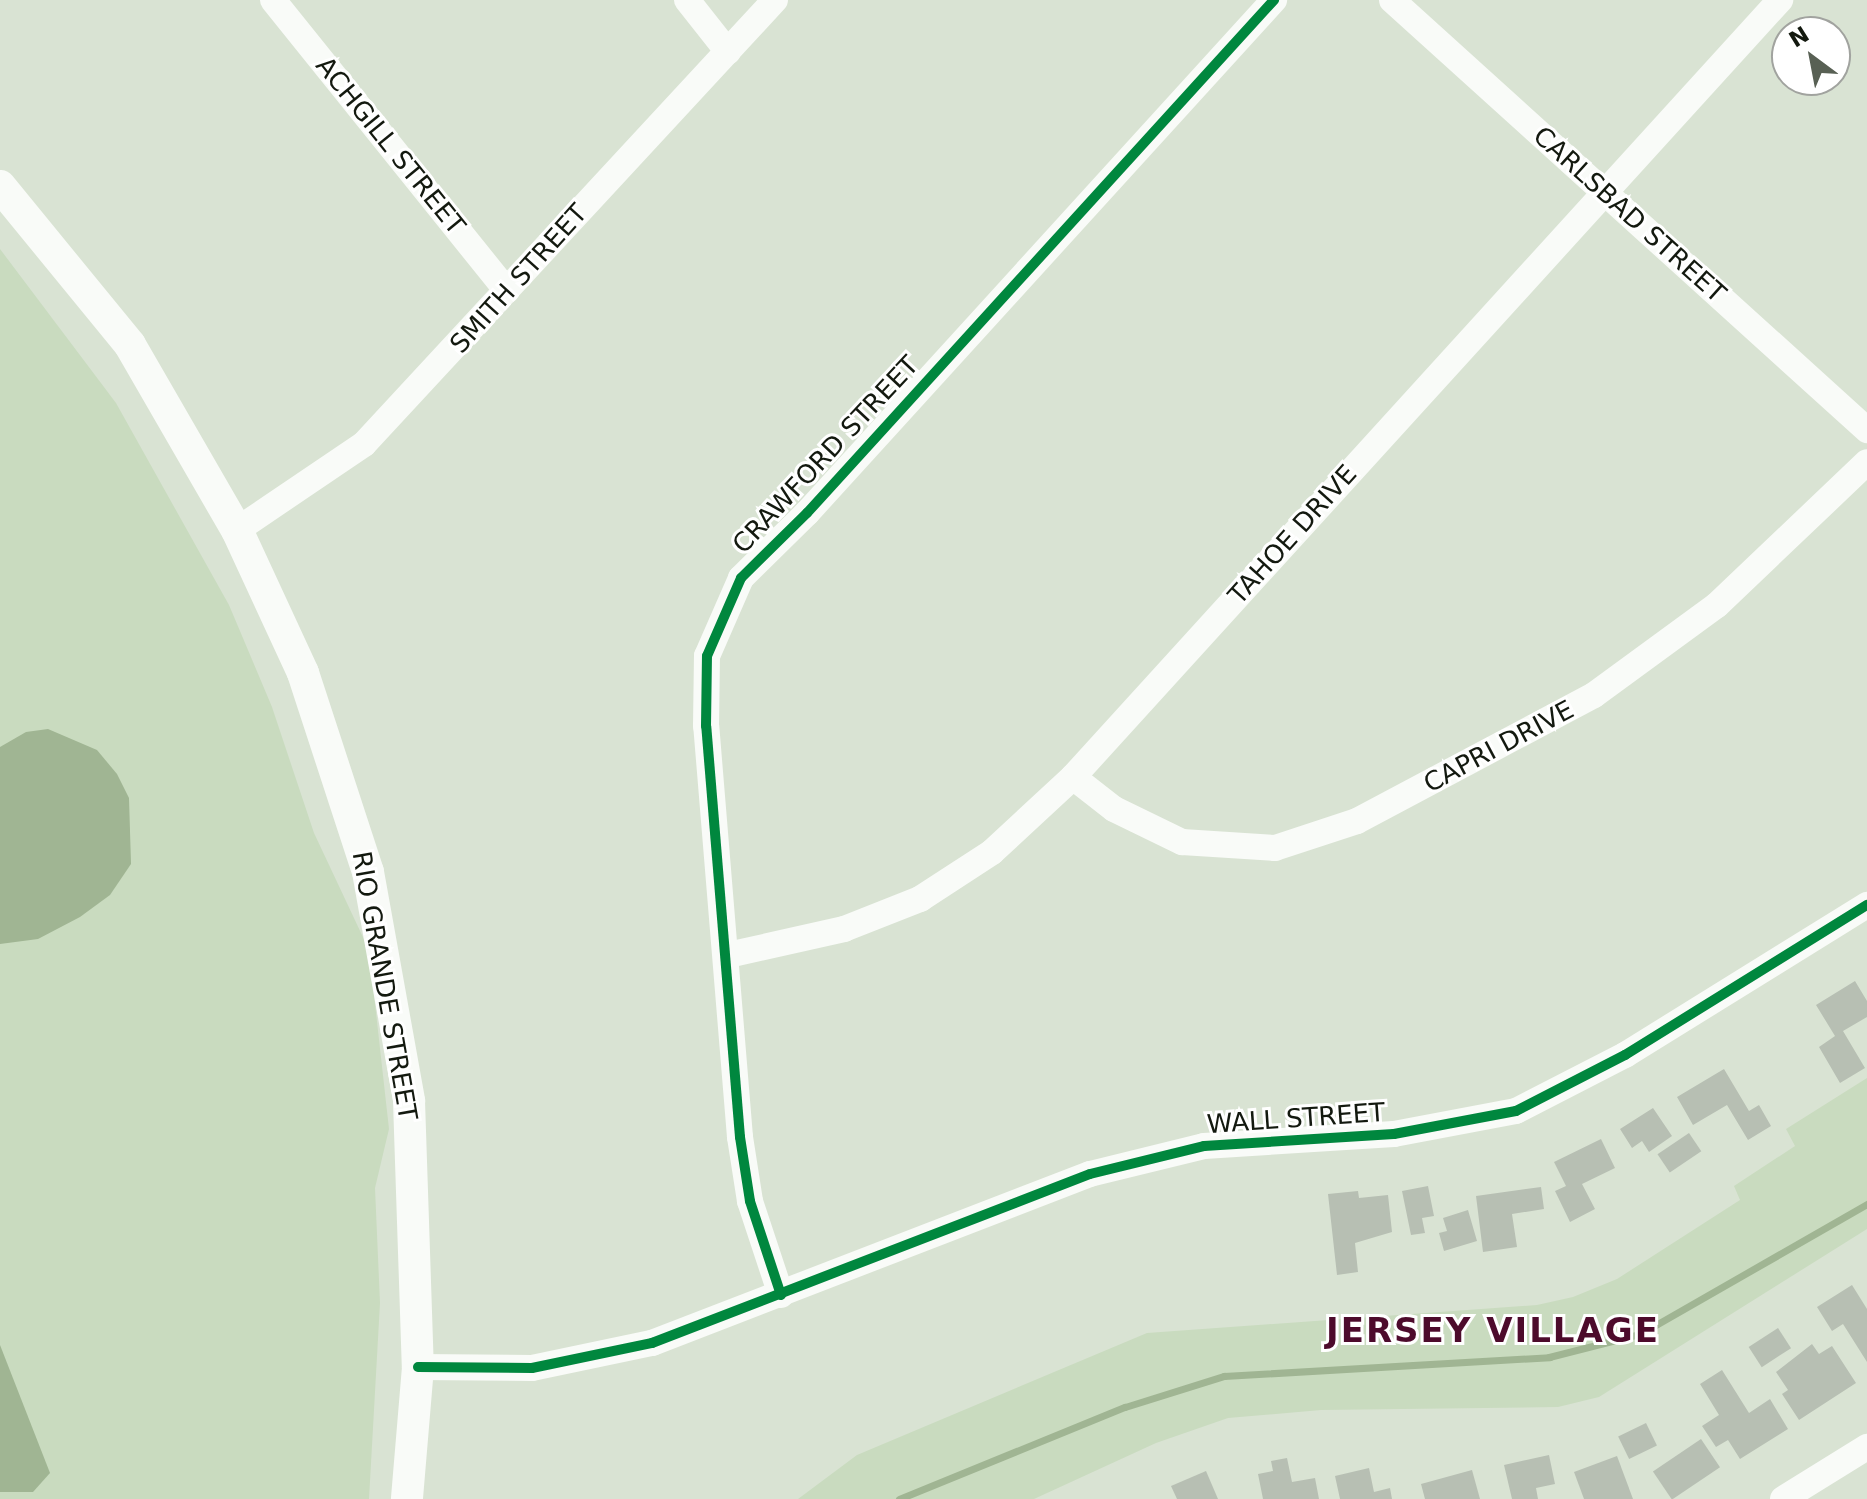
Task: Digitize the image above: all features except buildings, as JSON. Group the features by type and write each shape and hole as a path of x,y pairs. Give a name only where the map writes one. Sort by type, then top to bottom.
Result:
{"street":[{"name":"ACHGILL STREET","path":"273,0 507,291"},
{"path":"687,0 728,52"},
{"name":"SMITH STREET","path":"237,530 364,444 775,0"},
{"name":"CRAWFORD STREET","path":"781,1295 750,1201 742,1153 728,955 706,726 707,656 741,578 807,513 1274,0"},
{"name":"CARLSBAD STREET","path":"1392,0 1867,430"},
{"name":"TAHOE DRIVE","path":"728,955 844,929 920,899 992,852 1073,777 1780,0"},
{"name":"RIO GRANDE STREET","path":"0,186 130,345 237,530 303,673 368,872 409,1101 418,1367 407,1499"},
{"name":"CAPRI DRIVE","path":"1073,777 1114,809 1182,842 1275,848 1357,821 1594,695 1717,605 1867,462"},
{"name":"WALL STREET","path":"418,1367 532,1368 652,1343 1090,1174 1204,1146 1394,1134 1516,1111 1625,1055 1867,905"},
{"path":"1783,1499 1867,1447"}],"shaded area":[{"path":"0,249 116,403 229,605 272,707 314,833 369,950 389,1129 375,1188 380,1303 369,1499 0,1499"},
{"path":"48,729 97,750 117,774 129,798 131,864 110,895 80,917 38,939 0,944 0,747 26,732"},
{"path":"1867,1078 1867,1229 1599,1397 1558,1407 1321,1410 1228,1418 1156,1443 1034,1499 798,1499 857,1455 1147,1333 1537,1305 1573,1297 1617,1279 1740,1200 1734,1186 1795,1146 1786,1129"},
{"path":"0,1345 50,1473 33,1492 0,1492"}],"waterway":[{"path":"899,1499 1125,1407 1224,1376 1549,1357 1640,1334 1867,1204"}],"cycle path":[{"path":"781,1295 750,1201 740,1137 706,726 707,656 741,578 807,513 1274,0"},
{"path":"418,1367 532,1368 652,1343 1090,1174 1204,1146 1394,1134 1516,1111 1625,1055 1867,905"}],"district":[{"name":"JERSEY VILLAGE","path":"1493,1331"}]}
